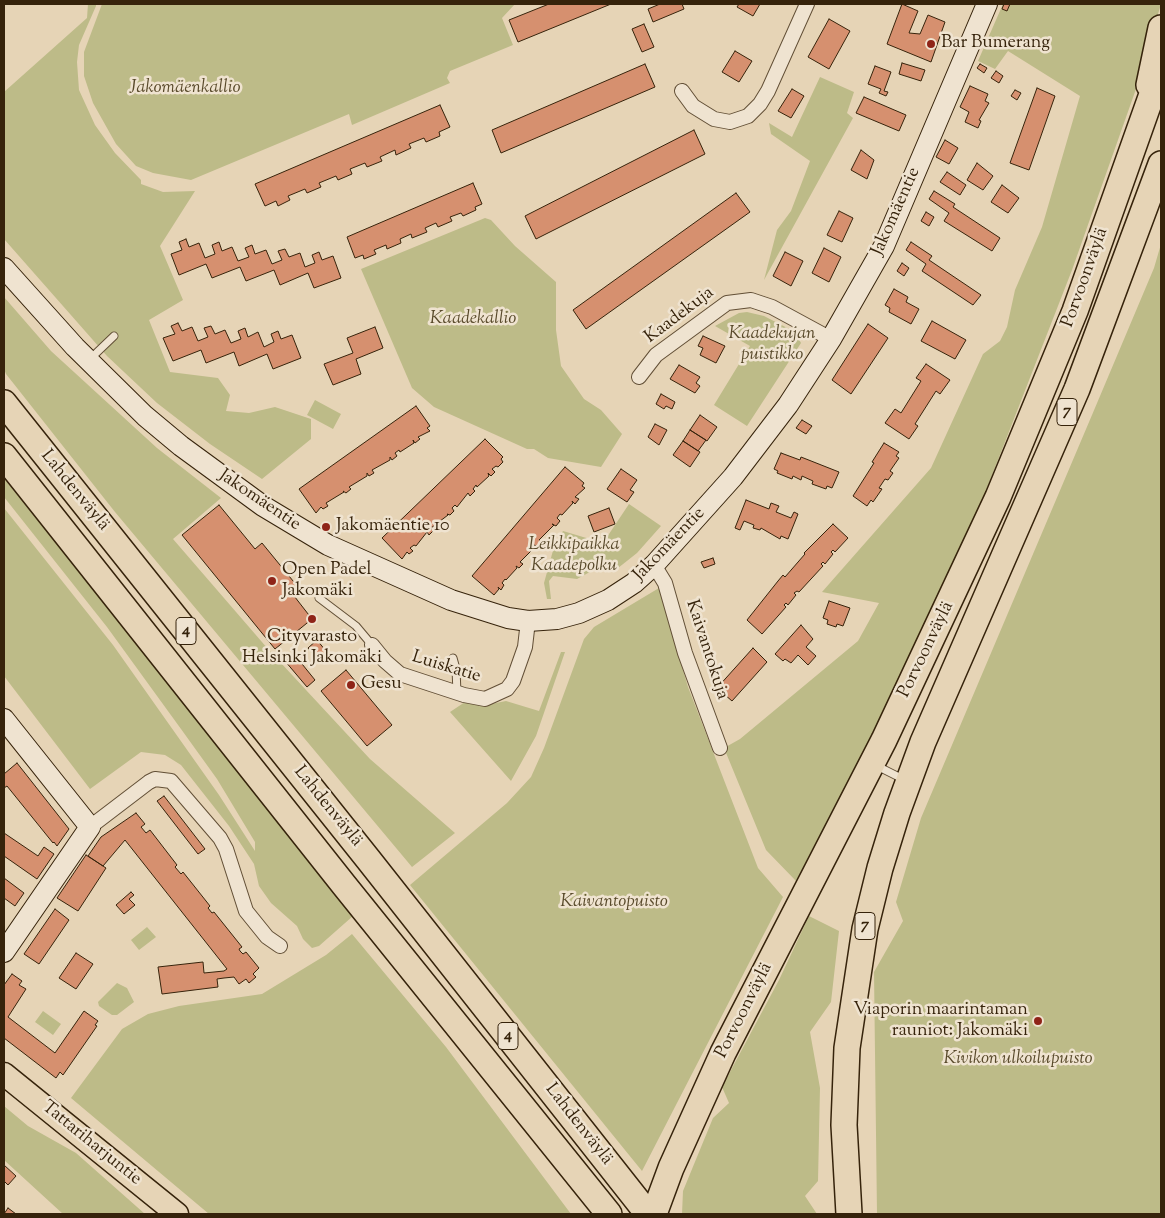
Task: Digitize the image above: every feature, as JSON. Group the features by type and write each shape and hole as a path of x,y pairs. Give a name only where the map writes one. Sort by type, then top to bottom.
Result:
{"highway":[{"path":"1142,122 1161,28"},
{"name":"Porvoonväylä","path":"654,1214 689,1126 723,1053 872,763 952,599 1035,411 1075,311 1161,69"},
{"name":"Porvoonväylä","path":"849,1214 844,1125 847,1048 865,929 878,877 908,781 930,725 1077,389 1161,164"},
{"name":"Lahdenväylä","path":"4,403 648,1214"},
{"name":"Lahdenväylä","path":"4,456 344,885 610,1214"}],"main road":[{"name":"Tattariharjuntie","path":"4,1074 177,1214"}],"street":[{"path":"682,92 693,106 714,119 730,122 748,116 760,104 768,91 807,4"},
{"name":"Jakomäentie","path":"4,268 88,361 145,416 181,446 263,506 296,527 343,553 485,613 528,622 558,619 591,608 634,583 654,565 717,496 788,405 831,339 884,246 987,4"},
{"name":"Kaadekuja","path":"639,377 656,355 727,303 752,300 772,307 831,339"},
{"name":"Kaivantokuja","path":"654,565 666,583 685,653 720,748"},
{"name":"Luiskatie","path":"372,645 385,661 400,674 457,693 485,699 507,689 518,669 523,653 528,622"},
{"path":"4,719 90,827"},
{"path":"4,952 90,827 155,779 171,781 220,838 226,848 246,911 267,937 280,946"}],"lane":[{"path":"88,361 114,336"},
{"path":"319,598 356,626 372,645"},
{"path":"453,658 456,669 457,693"},
{"path":"872,763 908,781"}],"green space":[{"name":"Jakomäenkallio","path":"88,4 96,4 96,6 79,45 77,62 79,90 95,125 115,153 141,180 141,184 163,192 195,191 160,246 183,300 149,320 170,372 218,378 230,395 226,411 249,413 275,407 311,419 311,439 262,479 210,444 157,403 107,356 4,239 4,92 87,18"},
{"name":"Jakomäenkallio","path":"102,4 515,4 502,18 513,45 450,71 447,78 450,83 352,125 349,114 191,180 153,173 136,166 116,144 93,103 84,76 84,52"},
{"path":"1003,4 1161,4 1136,89 1072,270 973,524 890,700 796,881 766,850 724,748 740,739 858,641 879,603 822,592 931,468 983,354 1000,341 1007,327 1015,290 1042,227 1080,96 1008,51 995,69 978,61"},
{"path":"820,77 854,92 847,113 853,118 764,280 777,230 791,211 810,161 771,134 769,123 792,137"},
{"name":"Kaadekallio","path":"485,218 491,220 515,246 556,282 556,330 561,366 584,399 601,410 622,434 601,467 548,458 534,449 527,449 434,407 412,388 361,269"},
{"name":"Kivikon ulkoilupuisto","path":"1161,244 1161,1214 877,1214 874,972 903,921 896,902 921,818 1154,268"},
{"path":"4,297 51,351 157,448 221,498 173,539 268,649 370,759 455,833 412,867 115,512 6,374 4,369"},
{"name":"Kaadekujan puistikko","path":"747,312 764,316 795,332 801,343 747,426 714,405 750,346 715,326 739,313"},
{"path":"315,400 341,414 333,429 307,415"},
{"path":"4,478 353,916 319,946 312,948 303,939 297,926 271,903 259,886 254,864 229,826 181,765 165,755 141,752 90,789 4,676 4,508 113,645 219,795 255,851 255,842 217,779 107,627 4,497"},
{"name":"Leikkipaikka Kaadepolku","path":"629,504 661,526 637,553 613,572 605,560 599,567 577,579 553,576 549,581 551,599 547,599 544,583 554,547 563,531 603,543"},
{"name":"Kaivantopuisto","path":"659,588 688,687 758,868 783,897 642,1171 410,885 507,803 531,777 544,748 584,639 594,627"},
{"path":"561,652 565,652 536,736 511,781 450,712 465,702 491,704 506,701 539,711"},
{"path":"809,916 839,931 831,1002 810,1032 820,1088 818,1181 805,1196 817,1214 682,1214 683,1191 713,1118 729,1103 722,1087 779,980"},
{"path":"147,927 156,937 139,950 131,940"},
{"path":"352,934 446,1047 571,1214 209,1214 71,1098 122,1029 148,1014 179,1006 262,994 326,955"},
{"path":"117,983 127,988 134,1002 117,1015 112,1015 99,1006 98,1002"},
{"path":"43,1011 61,1024 53,1035 35,1022"},
{"path":"4,1106 28,1126 76,1153 145,1214 63,1214 4,1160"}],"building":[{"path":"549,4 611,4 518,42 509,20"},
{"path":"660,4 682,4 684,9 653,22 648,9"},
{"path":"739,4 760,4 753,16 737,7"},
{"path":"902,4 918,11 909,33 920,34 928,15 945,22 931,62 887,44"},
{"path":"1004,4 1010,4 1007,11 1002,9"},
{"path":"829,19 850,31 829,69 808,57"},
{"path":"644,24 654,47 642,52 632,29"},
{"path":"735,51 752,61 739,82 722,72"},
{"path":"902,63 925,70 921,81 899,74"},
{"path":"645,64 655,87 501,153 492,130"},
{"path":"980,64 987,68 984,73 977,68"},
{"path":"875,66 891,72 884,91 888,92 886,96 879,93 881,89 868,84"},
{"path":"996,71 1003,76 999,83 991,78"},
{"path":"970,86 988,94 985,101 989,103 979,120 981,121 978,128 965,122 969,112 960,107"},
{"path":"1037,88 1055,96 1029,170 1010,163"},
{"path":"792,89 804,96 791,118 778,111"},
{"path":"1015,90 1021,93 1017,100 1011,96"},
{"path":"864,97 906,115 899,131 856,113"},
{"path":"440,105 450,127 439,132 440,136 426,142 424,138 409,144 411,148 396,155 395,150 380,157 382,161 367,167 365,163 350,169 352,174 338,180 336,176 319,183 321,187 307,193 305,189 288,196 290,200 278,206 276,201 265,206 255,184"},
{"path":"694,130 705,154 536,239 525,216"},
{"path":"945,140 958,148 949,164 936,157"},
{"path":"861,150 874,160 867,179 851,170"},
{"path":"977,163 993,176 983,190 967,180"},
{"path":"947,172 966,185 960,195 940,182"},
{"path":"473,183 482,204 475,207 476,210 463,216 461,213 450,217 452,221 438,227 436,223 425,228 427,232 412,238 411,234 400,239 401,243 387,249 386,245 374,250 376,254 364,259 363,255 355,258 347,237"},
{"path":"1002,185 1019,198 1008,213 991,202"},
{"path":"934,191 955,204 953,207 1000,238 992,251 944,221 949,213 929,199"},
{"path":"736,193 750,212 586,329 573,310"},
{"path":"839,211 853,218 842,242 827,235"},
{"path":"926,212 934,217 929,226 921,221"},
{"path":"186,239 189,247 199,243 205,258 215,254 212,245 219,242 222,251 232,247 238,261 249,257 245,248 252,245 255,254 266,250 272,264 282,260 278,251 285,249 289,257 300,253 305,267 315,263 312,255 319,252 322,260 333,256 341,278 314,288 308,273 280,285 274,270 246,281 240,267 212,278 206,264 179,275 171,254 182,250 179,242"},
{"path":"911,242 932,256 929,260 981,295 973,305 922,271 926,264 906,250"},
{"path":"824,248 841,257 829,282 812,273"},
{"path":"785,252 803,261 791,286 773,276"},
{"path":"902,263 909,268 904,276 897,271"},
{"path":"894,289 908,297 906,302 919,309 911,324 889,312 890,308 885,305"},
{"path":"932,321 966,340 955,359 921,341"},
{"path":"178,323 182,331 192,327 198,341 208,337 204,328 211,326 215,334 225,330 231,343 241,339 238,331 245,328 248,337 258,332 264,347 274,342 271,334 278,331 281,339 292,335 301,358 273,369 267,354 239,366 234,352 206,363 201,350 173,361 163,338 175,334 171,326"},
{"path":"868,324 888,338 851,394 832,380"},
{"path":"375,327 383,348 356,359 361,374 333,385 324,364 353,353 347,338"},
{"path":"703,336 725,346 716,363 700,355 703,348 698,346"},
{"path":"926,364 950,380 940,394 936,391 915,424 918,426 909,439 885,423 895,409 901,413 921,381 916,378"},
{"path":"679,365 700,377 696,383 700,386 695,393 670,379"},
{"path":"661,394 675,402 672,409 666,406 664,409 656,404"},
{"path":"416,406 430,426 427,428 430,431 418,437 420,439 415,443 413,440 414,443 395,453 397,456 392,460 390,457 390,460 372,470 374,473 369,476 367,473 367,476 349,487 351,489 346,493 343,491 326,503 328,506 323,509 321,507 316,513 299,489"},
{"path":"700,415 717,427 707,441 690,430"},
{"path":"802,420 812,426 806,434 796,428"},
{"path":"655,424 667,430 659,445 648,437"},
{"path":"690,430 706,440 698,451 683,441"},
{"path":"485,439 503,457 501,459 503,462 498,467 496,466 492,469 495,472 491,476 488,473 489,476 477,487 476,485 473,489 475,491 470,496 468,493 457,507 455,505 452,508 454,511 450,515 447,514 431,528 433,531 429,535 427,532 416,546 414,545 410,548 413,551 409,554 407,552 402,559 382,538"},
{"path":"683,441 700,452 690,467 673,455"},
{"path":"884,443 899,452 896,456 899,458 890,471 893,473 888,480 885,479 879,488 882,489 873,502 871,500 867,506 853,496"},
{"path":"781,453 800,460 801,457 839,472 832,488 827,486 826,489 812,484 813,481 802,476 801,480 793,476 792,479 777,473 778,471 774,469"},
{"path":"565,467 584,483 582,486 585,488 575,497 579,499 575,504 572,501 573,503 562,515 560,514 557,518 560,521 539,540 542,542 520,562 523,564 519,568 516,566 517,568 502,583 504,585 501,590 498,587 499,589 494,595 472,576"},
{"path":"621,469 637,480 630,490 634,492 627,502 607,489"},
{"path":"746,500 769,509 771,503 779,506 776,512 791,518 794,512 798,514 788,539 781,536 780,539 761,528 760,530 753,528 754,525 744,521 740,530 735,528"},
{"path":"219,505 255,549 262,543 298,587 291,592 312,619 275,649 182,535"},
{"path":"609,508 615,524 594,532 588,516"},
{"path":"833,524 848,538 835,552 833,550 831,552 833,554 825,564 823,562 821,564 823,566 799,592 794,593 796,595 788,605 786,603 784,605 786,607 762,634 747,620 783,575 785,577 804,553"},
{"path":"713,558 715,564 704,568 701,562"},
{"path":"829,601 850,608 843,626 837,624 836,627 827,624 828,620 823,618"},
{"path":"801,625 813,639 806,647 816,656 808,665 798,655 791,663 785,659 783,661 775,654"},
{"path":"317,640 330,656 321,663 308,648"},
{"path":"753,648 767,662 732,701 717,688"},
{"path":"294,654 315,680 307,687 285,661"},
{"path":"346,670 392,725 367,746 321,691"},
{"path":"17,763 69,829 57,846 7,786 4,788 4,774"},
{"path":"164,796 205,849 198,854 157,801"},
{"path":"136,813 145,824 141,827 146,833 150,830 177,865 175,867 181,874 183,872 210,906 208,908 212,913 214,912 242,947 239,949 240,951 243,954 246,952 259,968 253,974 256,977 249,983 246,979 239,984 234,977 224,978 217,979 218,987 162,994 158,967 203,962 204,973 227,969 125,840 103,866 88,856 101,837"},
{"path":"4,833 38,856 44,847 54,854 37,879 4,856"},
{"path":"86,855 106,868 78,911 57,898"},
{"path":"4,878 24,893 15,906 4,898"},
{"path":"131,892 134,895 129,899 135,905 124,914 116,905"},
{"path":"55,909 69,920 39,964 24,954"},
{"path":"76,953 93,964 76,989 59,978"},
{"path":"12,974 22,981 19,985 26,989 8,1017 55,1053 84,1011 98,1021 95,1025 97,1026 63,1075 60,1072 56,1078 4,1038 4,985"},
{"path":"4,1165 16,1176 8,1185 4,1181"},
{"path":"8,1208 16,1214 4,1214"}],"place":[{"name":"Bar Bumerang","path":"931,44"},
{"name":"Jakomäentie 10","path":"326,527"},
{"name":"Open Padel Jakomäki","path":"272,581"},
{"name":"Cityvarasto Helsinki Jakomäki","path":"312,619"},
{"name":"Gesu","path":"351,685"},
{"name":"Viaporin maarintaman rauniot: Jakomäki","path":"1038,1021"}]}
